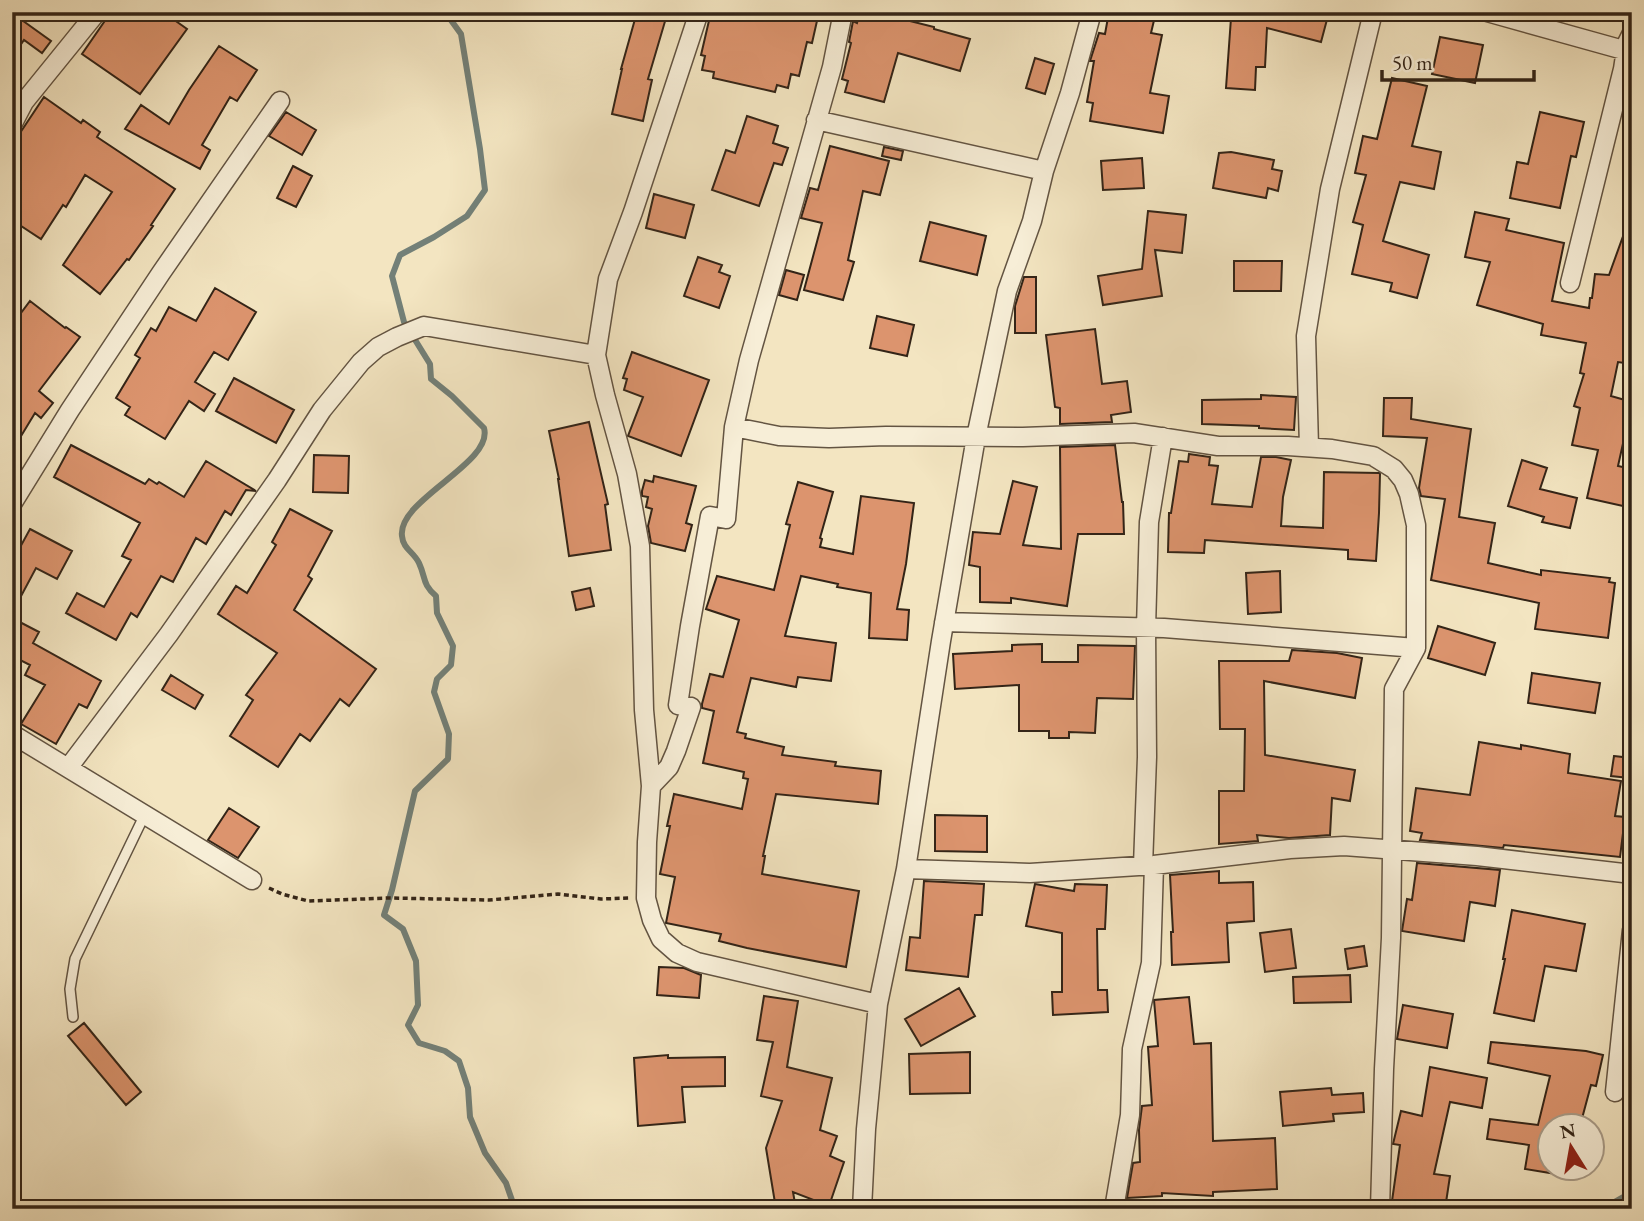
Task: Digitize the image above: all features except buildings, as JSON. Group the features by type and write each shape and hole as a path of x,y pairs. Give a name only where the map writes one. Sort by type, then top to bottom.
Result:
{"street":[{"path":"12,125 24,103 97,12"},
{"path":"699,12 608,279 596,355 627,474 640,546 644,710 651,786 646,898 652,920 662,939 677,953 697,962 878,1004"},
{"path":"651,786 669,767 691,708 678,705 710,516 726,519 734,428 748,360 832,67 843,12"},
{"path":"862,1209 866,1129 878,1004 906,869 976,437 1007,290 1032,221 1044,171 1092,12"},
{"path":"1309,447 1306,336 1330,189 1373,12"},
{"path":"1487,12 1627,51"},
{"path":"1570,283 1627,43 1632,33"},
{"path":"12,504 153,284 280,101"},
{"path":"816,120 1044,171"},
{"path":"68,768 169,634 277,480 322,410 361,362 378,347 424,326 596,355"},
{"path":"734,428 804,438 1023,437 1134,433 1218,446 1332,449 1373,456 1394,469 1409,494 1416,524 1416,648 1394,689 1391,938 1380,1209"},
{"path":"1114,1209 1130,1115 1132,1049 1151,963 1146,628 1149,522 1163,437"},
{"path":"944,622 1146,628 1416,648"},
{"path":"12,734 252,880"},
{"path":"906,869 1030,873 1149,865 1344,846 1477,856 1632,874"},
{"path":"1615,1092 1632,930"}],"lane":[{"path":"73,1017 70,989 75,959 145,814"}],"path":[{"path":"252,880 282,894 308,901 390,898 489,900 558,894 601,899 646,898"}],"waterway":[{"path":"445,12 461,34 485,190 467,216 400,255 392,276 404,322 430,364 431,379 484,428 483,441 475,455 428,495 404,522 403,540 417,559 426,584 436,596 437,613 453,646 451,665 437,679 434,692 449,734 448,759 415,791 384,915 403,929 416,961 418,1005 408,1025 419,1043 445,1051 459,1061 468,1088 470,1117 485,1153 506,1183 515,1209"},
{"path":"1602,1209 1632,1192"},
{"path":"567,1209 589,1204 593,1209"}]}
